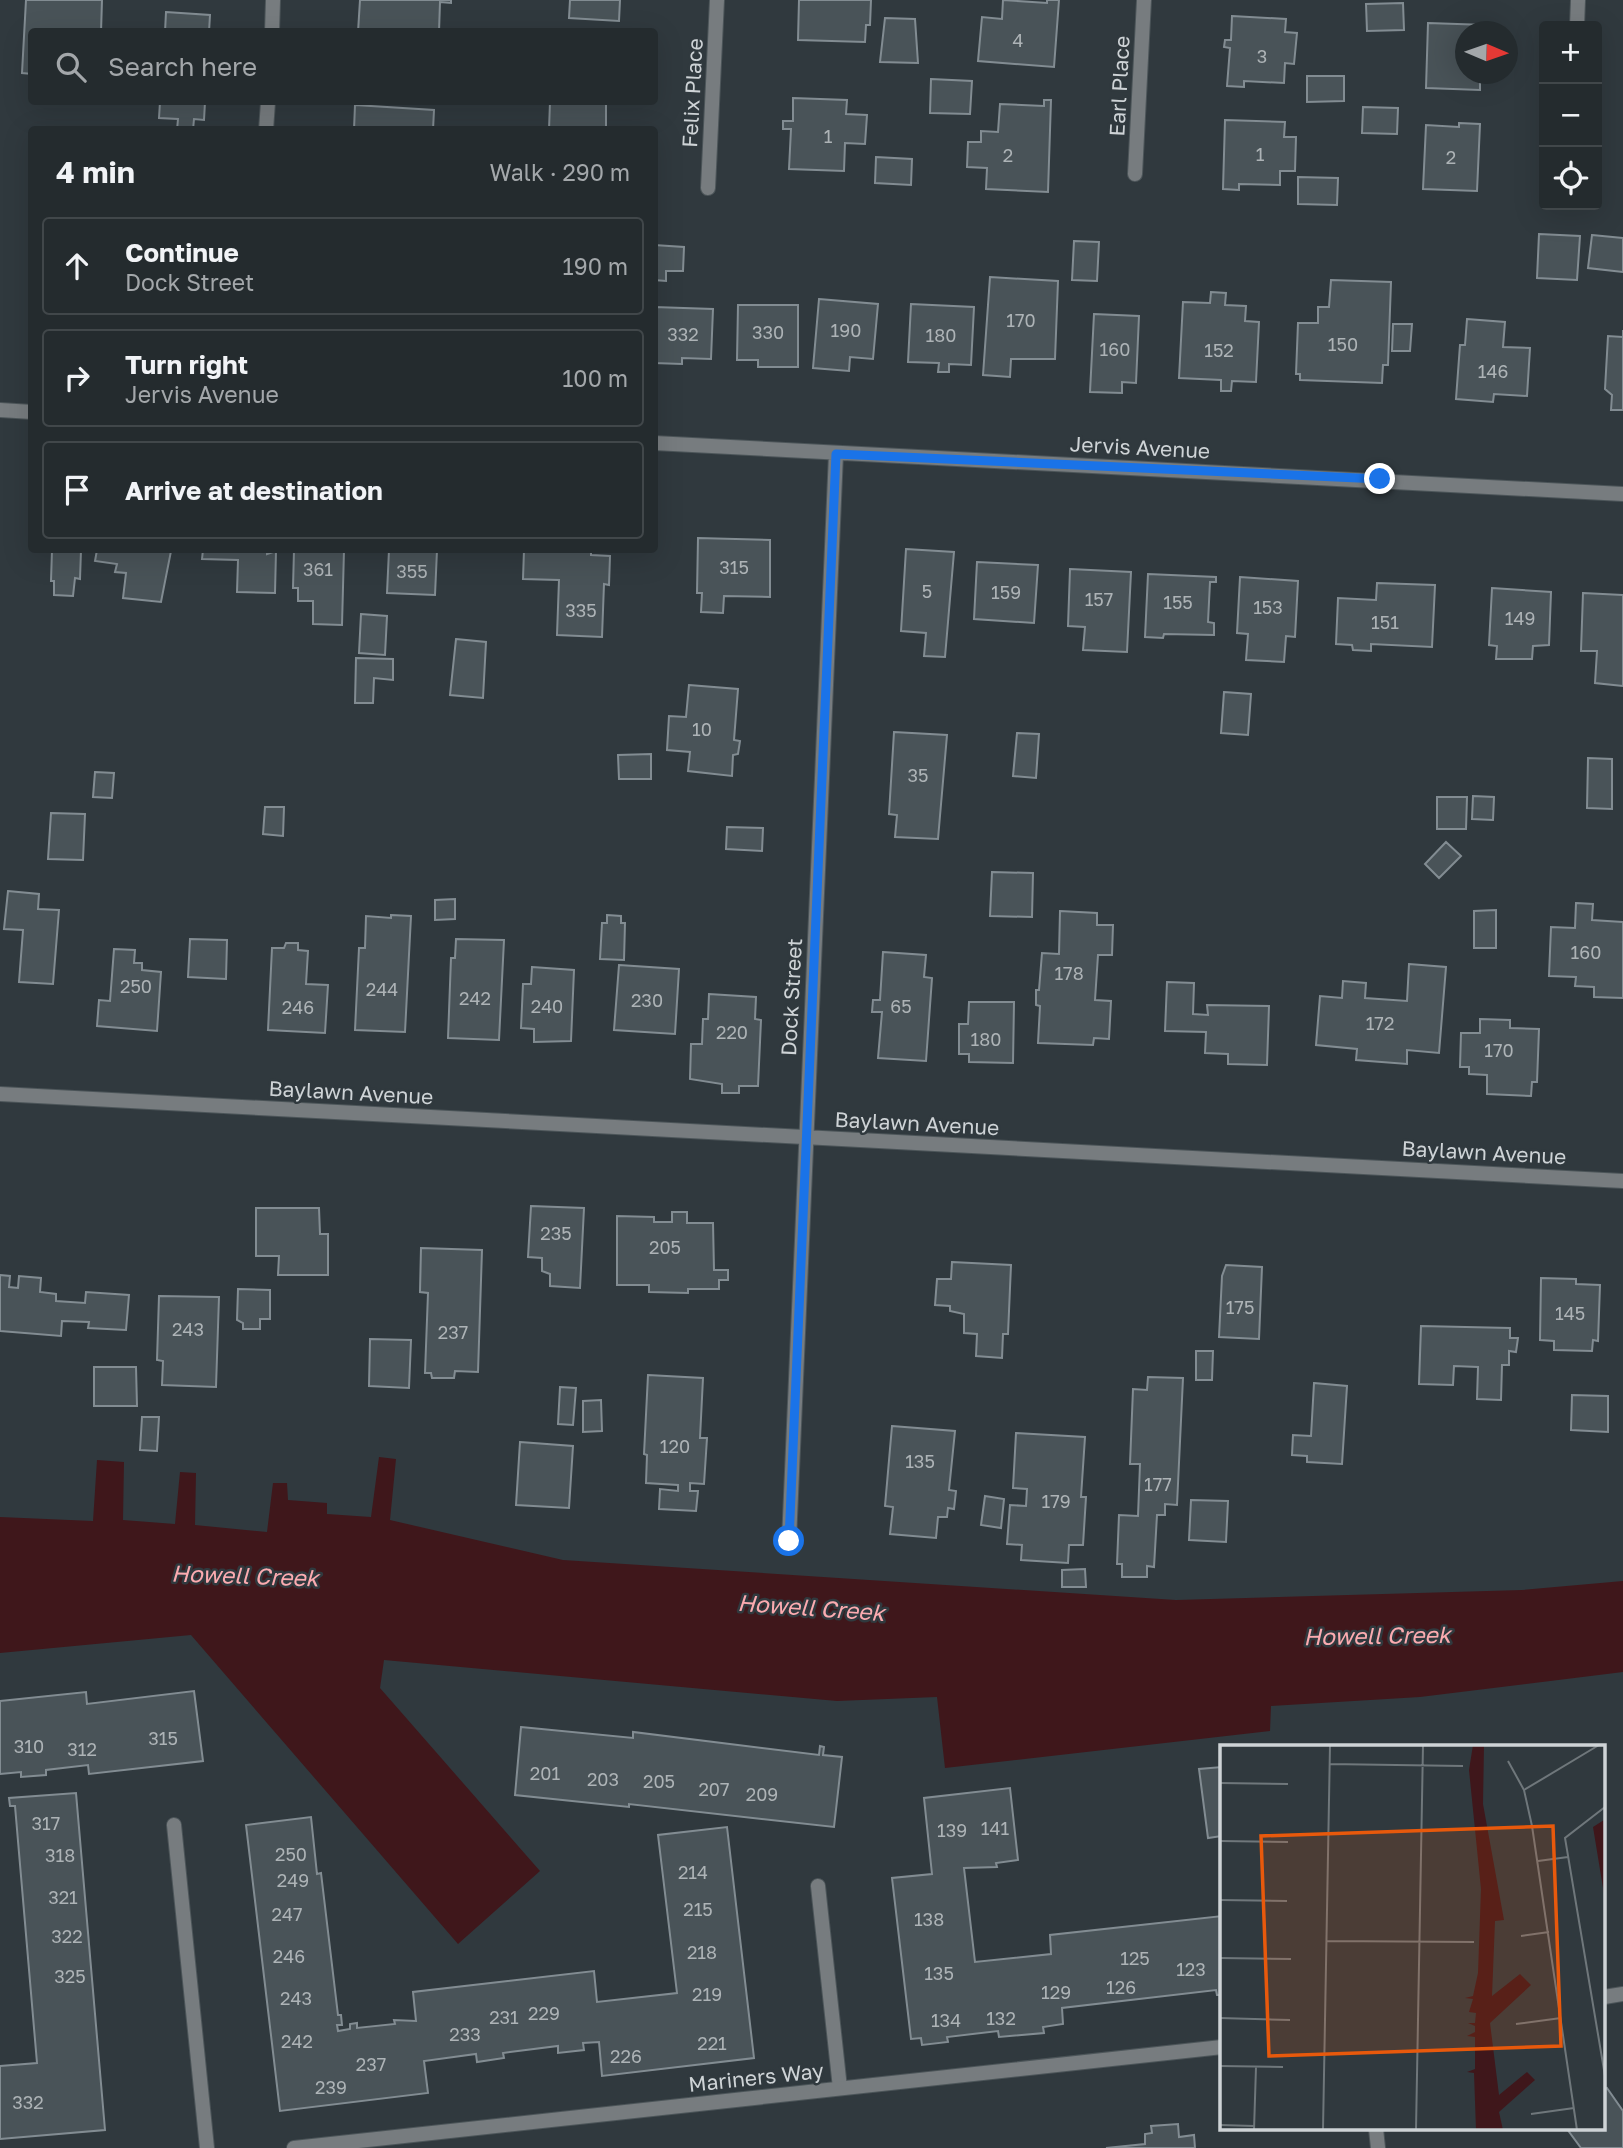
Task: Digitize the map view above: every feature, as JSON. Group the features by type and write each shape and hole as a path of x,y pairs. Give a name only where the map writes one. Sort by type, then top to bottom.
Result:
{"street":[{"path":"272,28 273,0"},
{"name":"Felix Place","path":"708,188 718,0"},
{"name":"Earl Place","path":"1135,174 1144,0"},
{"path":"1577,21 1578,0"},
{"path":"267,126 268,105"},
{"path":"0,410 28,412"},
{"name":"Jervis Avenue","path":"658,443 1623,494"},
{"name":"Dock Street","path":"789,1541 836,454"},
{"name":"Baylawn Avenue","path":"0,1094 1623,1181"},
{"path":"174,1825 207,2148"},
{"path":"818,1886 840,2088"},
{"name":"Mariners Way","path":"295,2148 1220,2047"},
{"path":"1376,2130 1378,2148"}],"water":[{"name":"Howell Creek","path":"379,1457 396,1459 390,1520 563,1560 1176,1600 1522,1590 1623,1581 1623,1672 1420,1697 1271,1706 1270,1731 945,1768 937,1697 837,1701 384,1660 380,1688 540,1871 458,1944 191,1635 0,1653 0,1517 93,1521 97,1460 124,1462 123,1520 175,1524 180,1472 196,1473 195,1525 267,1532 273,1483 287,1483 288,1500 327,1503 327,1514 371,1517"}],"building":[{"path":"26,0 102,0 101,28 28,28 28,74 22,73"},
{"path":"360,0 451,0 451,3 440,2 439,28 358,28"},
{"path":"570,0 620,0 619,21 569,18"},
{"path":"799,0 871,0 870,25 866,25 865,42 798,40"},
{"path":"1003,0 1047,3 1047,0 1059,0 1054,67 978,61 982,17 1002,19"},
{"path":"1403,3 1404,30 1367,31 1366,4"},
{"path":"166,12 210,15 209,28 165,28"},
{"path":"1232,16 1286,19 1285,32 1297,33 1294,64 1285,63 1284,83 1244,81 1244,87 1227,86 1230,48 1224,47 1225,40 1231,40"},
{"path":"885,18 915,19 918,63 880,62"},
{"path":"1428,23 1455,24 1455,84 1480,84 1480,90 1426,88"},
{"path":"1307,76 1344,76 1344,101 1307,102"},
{"path":"931,79 972,81 970,114 930,113"},
{"path":"793,98 847,100 846,114 867,115 865,144 845,143 844,171 789,169 791,129 783,129 783,121 793,121"},
{"path":"1044,100 1051,100 1048,192 986,189 987,168 967,167 968,142 981,142 981,131 998,132 1000,104 1044,106"},
{"path":"160,105 205,105 204,120 194,119 193,126 177,126 178,119 159,118"},
{"path":"355,105 434,110 433,126 354,126"},
{"path":"550,105 606,105 606,126 549,126"},
{"path":"1363,107 1398,108 1397,134 1362,133"},
{"path":"1225,120 1285,122 1284,137 1296,137 1295,171 1280,171 1280,185 1239,184 1239,190 1223,189"},
{"path":"1459,123 1480,124 1477,191 1423,189 1426,125 1459,127"},
{"path":"876,157 912,159 911,185 875,183"},
{"path":"1298,177 1338,178 1337,205 1298,204"},
{"path":"1539,234 1580,236 1577,280 1537,278"},
{"path":"1592,235 1623,238 1623,272 1588,268"},
{"path":"1074,241 1099,242 1097,281 1072,280"},
{"path":"658,245 684,247 683,271 666,271 666,281 658,280"},
{"path":"990,277 1058,281 1055,359 1011,359 1010,377 983,375"},
{"path":"1331,280 1391,282 1388,365 1383,365 1382,383 1300,380 1300,374 1296,374 1298,323 1318,323 1318,307 1329,307"},
{"path":"1211,292 1226,293 1225,305 1246,306 1245,321 1259,322 1256,382 1232,381 1231,391 1221,391 1221,380 1179,378 1183,302 1210,303"},
{"path":"819,299 878,304 873,359 850,357 849,371 813,368"},
{"path":"911,304 974,307 971,365 949,364 949,372 938,372 939,363 908,362"},
{"path":"738,305 798,305 798,367 758,367 758,360 737,360"},
{"path":"658,307 713,309 711,359 682,358 682,364 658,363"},
{"path":"1094,314 1139,316 1136,383 1122,382 1122,393 1090,392"},
{"path":"1467,319 1505,322 1503,347 1530,348 1527,396 1494,394 1493,402 1456,399 1460,345 1465,345"},
{"path":"1393,324 1412,324 1410,351 1392,351"},
{"path":"1608,336 1623,337 1623,410 1611,410 1612,395 1605,389"},
{"path":"698,538 770,540 770,597 724,596 723,613 701,612 702,593 697,593"},
{"path":"906,549 954,552 945,657 924,656 926,633 901,631"},
{"path":"52,553 81,553 80,579 75,578 73,596 54,595 54,581 51,581"},
{"path":"96,553 171,553 161,602 123,598 126,573 115,572 117,564 95,561"},
{"path":"203,553 276,553 275,593 237,592 238,560 202,559"},
{"path":"294,553 344,553 342,625 313,624 313,601 298,601 298,588 293,588"},
{"path":"389,553 437,553 435,595 387,593"},
{"path":"524,553 591,553 610,556 609,585 604,584 602,637 557,635 559,580 523,579"},
{"path":"977,562 1038,565 1034,623 974,619"},
{"path":"1070,569 1131,572 1127,652 1083,650 1085,627 1068,626"},
{"path":"1148,574 1216,577 1216,582 1210,582 1208,622 1214,623 1214,635 1164,634 1163,638 1145,637"},
{"path":"1240,577 1298,581 1295,637 1286,636 1284,662 1246,660 1248,634 1237,633"},
{"path":"1377,583 1435,585 1432,647 1371,644 1371,651 1353,650 1352,645 1336,644 1338,598 1376,600"},
{"path":"1492,588 1551,592 1549,645 1533,646 1532,659 1496,659 1497,646 1489,645"},
{"path":"1583,593 1623,595 1623,686 1595,683 1597,651 1581,651"},
{"path":"361,614 387,616 385,655 359,653"},
{"path":"456,639 486,642 483,698 450,695"},
{"path":"356,658 393,659 393,680 374,678 373,703 355,703"},
{"path":"689,685 738,689 734,740 740,741 738,754 733,755 732,776 688,771 690,752 667,750 669,716 686,717"},
{"path":"1224,692 1251,694 1248,735 1221,733"},
{"path":"894,732 947,735 938,839 895,837 897,815 889,814"},
{"path":"1017,733 1039,734 1036,778 1013,776"},
{"path":"651,754 651,779 619,779 618,755"},
{"path":"1588,758 1612,759 1612,809 1587,808"},
{"path":"95,772 114,773 112,798 93,797"},
{"path":"1473,796 1494,797 1493,820 1472,819"},
{"path":"1437,797 1467,797 1466,829 1437,829"},
{"path":"265,807 284,807 283,836 263,834"},
{"path":"51,813 85,814 83,860 48,859"},
{"path":"727,827 763,828 762,851 726,849"},
{"path":"1446,842 1461,856 1439,878 1425,864"},
{"path":"992,872 1033,873 1032,917 990,916"},
{"path":"8,891 39,894 38,909 59,910 53,984 19,982 23,930 4,929"},
{"path":"455,899 455,919 435,920 435,900"},
{"path":"1576,903 1593,904 1592,920 1623,922 1623,998 1594,997 1594,987 1575,986 1576,977 1549,976 1551,927 1575,928"},
{"path":"1496,910 1496,948 1474,948 1474,911"},
{"path":"1060,911 1097,913 1097,925 1113,925 1112,955 1098,955 1095,1000 1111,1001 1109,1039 1094,1038 1093,1045 1038,1043 1040,1006 1036,1005 1036,990 1039,990 1042,953 1059,954"},
{"path":"391,915 411,916 405,1032 355,1030 359,948 365,948 366,916 391,918"},
{"path":"607,915 621,916 621,923 625,923 624,960 600,959 602,923 607,923"},
{"path":"190,939 227,940 226,979 188,977"},
{"path":"456,939 504,940 499,1040 448,1038 451,958 455,958"},
{"path":"286,943 298,943 298,950 308,951 306,984 328,985 325,1033 268,1030 272,948 284,948"},
{"path":"114,949 135,950 134,963 142,963 142,970 161,972 157,1031 97,1026 99,1000 110,1001"},
{"path":"883,952 926,955 924,977 932,978 926,1061 878,1058 882,1012 872,1012 873,1000 880,1000"},
{"path":"1409,964 1446,967 1439,1053 1407,1050 1407,1064 1356,1060 1357,1049 1316,1045 1320,996 1342,998 1343,981 1366,983 1365,998 1407,1001"},
{"path":"619,965 679,969 675,1034 614,1030"},
{"path":"532,967 574,970 571,1041 534,1042 534,1029 521,1028 523,984 531,984"},
{"path":"1167,982 1194,983 1193,1014 1208,1015 1207,1005 1269,1006 1267,1065 1228,1064 1228,1054 1205,1053 1206,1032 1165,1031"},
{"path":"709,994 756,997 755,1019 761,1020 758,1086 739,1086 739,1093 722,1093 722,1084 690,1079 691,1044 702,1044 703,1019 708,1019"},
{"path":"969,1002 1014,1002 1013,1063 969,1062 969,1054 959,1054 959,1024 968,1024"},
{"path":"1480,1019 1510,1020 1510,1028 1539,1029 1537,1082 1532,1082 1531,1096 1487,1094 1487,1075 1469,1074 1469,1067 1460,1067 1461,1033 1480,1033"},
{"path":"531,1206 584,1208 580,1288 550,1286 550,1274 542,1271 542,1258 528,1257"},
{"path":"256,1208 319,1208 320,1234 328,1234 328,1275 278,1275 279,1256 256,1256"},
{"path":"672,1212 687,1212 687,1223 713,1223 714,1270 728,1270 728,1280 719,1280 719,1289 688,1289 688,1293 649,1292 649,1285 617,1285 617,1216 654,1217 654,1222 672,1222"},
{"path":"421,1248 482,1250 478,1372 455,1371 454,1378 432,1378 431,1373 425,1373 428,1293 420,1292"},
{"path":"952,1262 1011,1265 1008,1334 1003,1334 1002,1358 976,1356 977,1334 964,1333 964,1314 950,1311 950,1306 935,1305 937,1279 951,1279"},
{"path":"1226,1265 1262,1267 1259,1339 1219,1337 1222,1276"},
{"path":"0,1275 10,1276 9,1287 18,1288 19,1276 41,1278 40,1292 56,1294 56,1301 85,1303 86,1292 129,1295 126,1330 88,1328 89,1322 62,1321 61,1336 0,1331"},
{"path":"1541,1278 1576,1279 1576,1284 1600,1285 1598,1341 1593,1340 1592,1351 1554,1350 1554,1341 1540,1340"},
{"path":"238,1289 270,1290 270,1319 260,1319 260,1329 243,1329 243,1323 237,1320"},
{"path":"159,1296 219,1297 216,1387 162,1385 163,1361 157,1360"},
{"path":"1421,1326 1510,1328 1510,1338 1518,1338 1516,1352 1509,1351 1509,1365 1502,1365 1501,1400 1477,1399 1478,1367 1454,1366 1453,1385 1419,1384"},
{"path":"370,1339 411,1340 409,1388 369,1386"},
{"path":"1196,1351 1213,1351 1212,1380 1196,1380"},
{"path":"94,1367 136,1367 137,1406 94,1406"},
{"path":"648,1375 703,1378 700,1438 707,1438 704,1484 690,1483 690,1491 698,1491 696,1511 659,1509 660,1489 678,1491 678,1485 646,1483 647,1455 644,1454"},
{"path":"1148,1377 1183,1378 1177,1505 1165,1504 1165,1515 1157,1515 1154,1567 1147,1566 1147,1577 1122,1577 1122,1564 1117,1564 1119,1515 1138,1516 1140,1464 1130,1464 1133,1389 1147,1390"},
{"path":"1314,1383 1347,1386 1342,1464 1307,1462 1307,1456 1292,1455 1293,1435 1311,1436"},
{"path":"560,1387 576,1388 573,1425 558,1424"},
{"path":"1572,1395 1608,1396 1608,1432 1571,1430"},
{"path":"601,1400 602,1431 583,1432 583,1401"},
{"path":"142,1417 159,1417 157,1451 140,1450"},
{"path":"892,1426 955,1431 949,1490 956,1491 954,1509 948,1508 947,1517 938,1517 936,1538 890,1534 893,1507 885,1506"},
{"path":"1016,1433 1085,1437 1081,1497 1086,1497 1083,1545 1069,1545 1068,1563 1021,1560 1022,1545 1007,1544 1010,1505 1026,1506 1027,1489 1013,1488"},
{"path":"520,1442 573,1446 569,1508 516,1505"},
{"path":"985,1496 1004,1499 1001,1528 981,1525"},
{"path":"1191,1500 1228,1501 1226,1542 1189,1540"},
{"path":"1085,1569 1086,1587 1062,1587 1062,1570"},
{"path":"194,1691 203,1761 89,1774 88,1765 46,1770 46,1775 21,1777 21,1772 0,1774 0,1701 86,1692 87,1704"},
{"path":"521,1727 633,1738 633,1732 819,1755 820,1746 824,1747 823,1755 842,1757 834,1827 629,1804 629,1807 515,1795"},
{"path":"1220,1767 1220,1836 1208,1838 1199,1769"},
{"path":"1010,1788 1018,1860 996,1863 997,1867 964,1868 975,1962 1051,1954 1050,1935 1220,1916 1220,1995 1217,1995 1216,1990 1062,2008 1063,2024 1043,2027 1044,2033 999,2037 998,2031 947,2037 948,2042 922,2045 921,2038 911,2039 892,1878 932,1874 924,1798"},
{"path":"76,1793 105,2130 0,2139 0,2066 37,2063 15,1806 10,1806 9,1798"},
{"path":"311,1817 317,1874 321,1873 338,2015 341,2015 342,2025 337,2025 338,2031 350,2029 350,2024 357,2023 357,2028 395,2024 394,2020 416,2021 413,1992 594,1971 597,2002 677,1993 658,1835 727,1827 754,2058 602,2076 599,2042 583,2043 584,2050 558,2053 558,2046 503,2053 504,2058 477,2062 476,2054 424,2061 428,2093 280,2111 246,1825"},
{"path":"1606,2088 1623,2111 1623,2148 1581,2148 1568,2130 1606,2130"},
{"path":"1178,2124 1179,2137 1194,2135 1195,2148 1106,2148 1145,2144 1145,2134 1152,2133 1151,2126"}],"route":[{"path":"789,1541 836,454 1380,479"}]}
